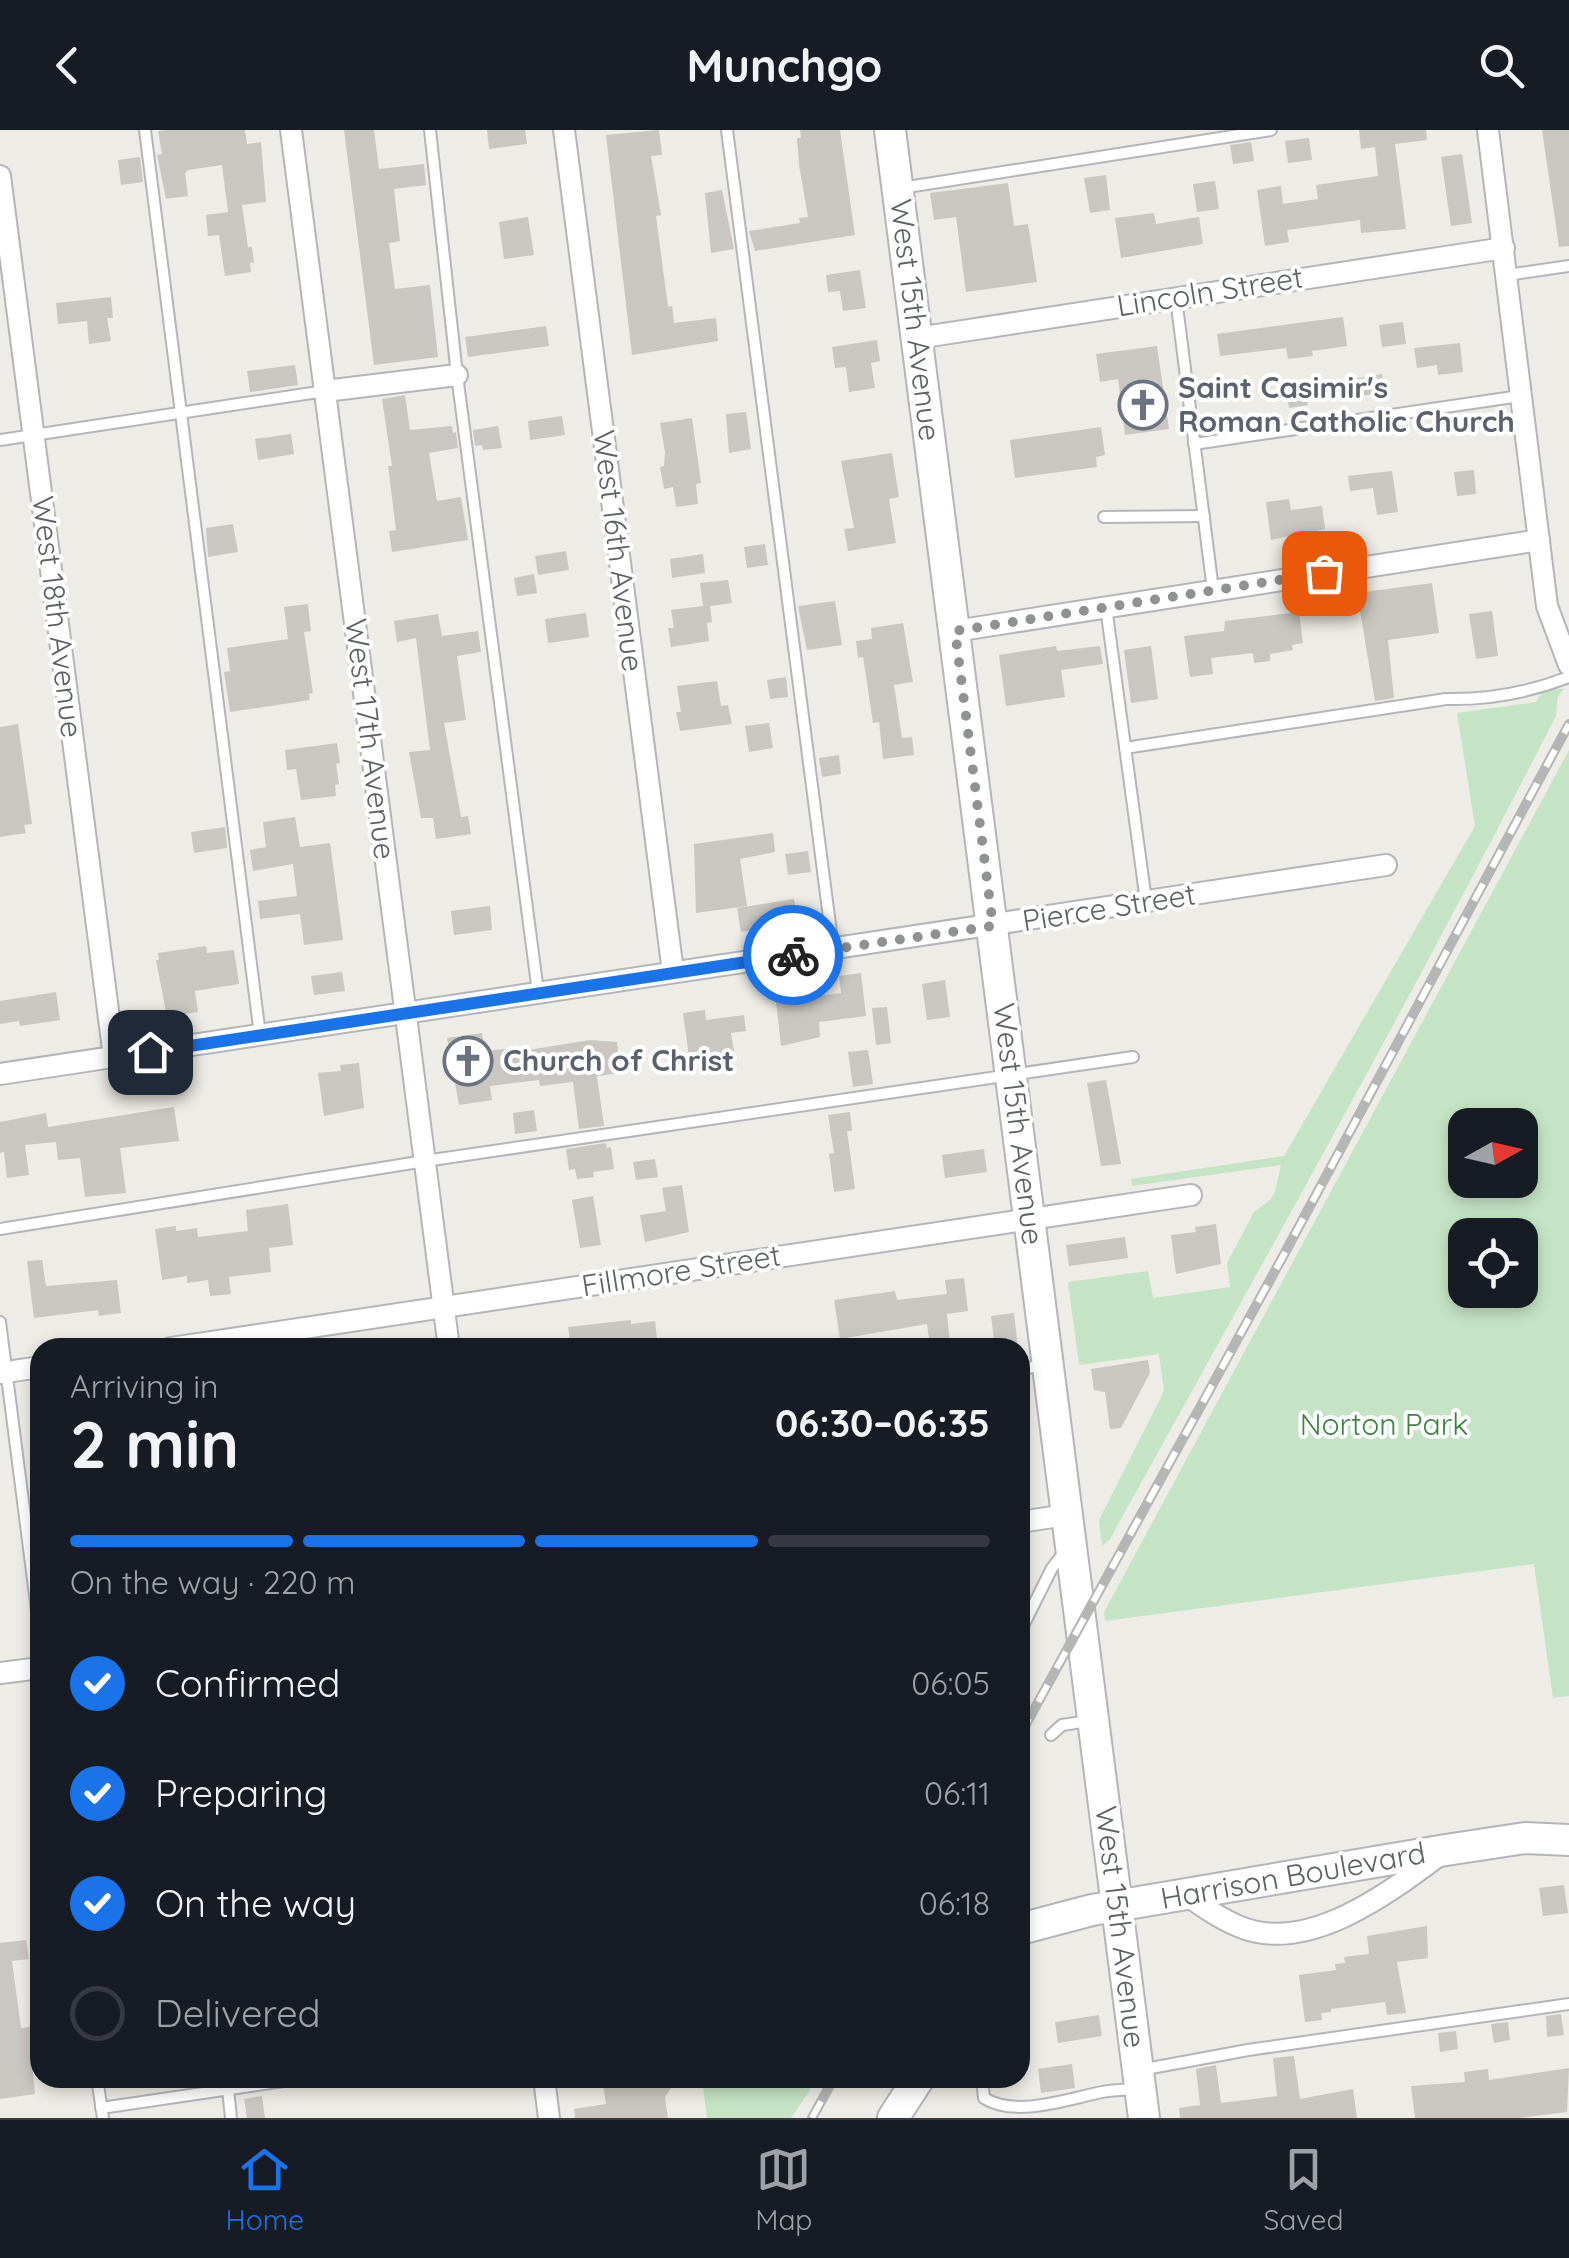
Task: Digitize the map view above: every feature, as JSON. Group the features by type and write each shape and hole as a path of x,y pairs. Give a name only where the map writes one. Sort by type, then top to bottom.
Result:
{"main road":[{"name":"West 15th Avenue","path":"890,130 1030,1219 1034,1367 1066,1515 1141,2092"},
{"name":"Harrison Boulevard","path":"1030,1924 1119,1905 1446,1850 1525,1838 1569,1840"},
{"path":"893,2118 913,2088"}],"street":[{"name":"West 17th Avenue","path":"291,130 448,1338"},
{"name":"West 16th Avenue","path":"564,130 673,972"},
{"path":"1488,130 1538,540 1551,621 1569,665"},
{"name":"West 18th Avenue","path":"0,176 114,1057"},
{"name":"Lincoln Street","path":"917,338 1504,248"},
{"path":"325,391 457,374"},
{"path":"955,631 1538,540"},
{"name":"Pierce Street","path":"0,1074 1386,865"},
{"name":"Fillmore Street","path":"238,1338 1191,1195"},
{"path":"3,1373 30,1369"},
{"path":"1030,1520 1066,1515"},
{"path":"0,1674 30,1670"},
{"path":"1184,1894 1250,1930 1270,1934 1306,1931 1384,1894 1446,1850"},
{"path":"545,2088 549,2118"}],"lane":[{"path":"145,130 260,1035"},
{"path":"430,130 457,374 538,993"},
{"path":"727,130 833,949"},
{"path":"898,188 1271,130"},
{"path":"1507,275 1569,266"},
{"path":"1176,298 1213,590"},
{"path":"0,440 325,391"},
{"path":"1194,444 1521,396"},
{"path":"1104,517 1204,516"},
{"path":"1106,607 1146,902"},
{"path":"1125,748 1446,698 1532,692 1569,677"},
{"path":"0,1229 425,1161 1133,1057"},
{"path":"0,1322 3,1373 30,1555"},
{"path":"25,1516 30,1515"},
{"path":"1030,1612 1052,1568 1070,1546"},
{"path":"1051,1735 1062,1726 1094,1720"},
{"path":"983,2088 984,2098 995,2107 1029,2109 1078,2102 1100,2092 1141,2092 1248,2050 1569,2004"},
{"path":"98,2088 102,2113 241,2088"},
{"path":"228,2090 231,2118"}],"green space":[{"path":"1545,688 1564,689 1558,696 1556,716 1336,1129 1110,1539 1102,1546 1099,1520 1164,1391 1159,1354 1079,1365 1068,1282 1148,1271 1153,1298 1230,1287 1227,1263 1254,1212 1275,1192 1281,1165 1132,1186 1131,1179 1284,1156 1475,826 1457,713 1536,702"},
{"name":"Norton Park","path":"1569,750 1569,1696 1553,1698 1534,1564 1105,1621 1104,1612"},
{"path":"703,2088 811,2088 791,2118 707,2118"}],"building":[{"path":"245,130 247,144 261,142 266,202 242,205 248,247 252,247 251,272 225,276 219,235 208,236 206,215 228,212 222,165 188,170 188,196 166,199 157,155 162,154 158,131"},
{"path":"344,130 374,130 379,169 424,164 426,185 394,189 400,241 389,243 395,289 430,285 438,357 374,365"},
{"path":"487,130 525,130 527,144 489,149"},
{"path":"659,130 662,155 651,156 661,215 656,216 668,307 672,306 674,323 716,318 718,341 632,355 606,135"},
{"path":"800,130 840,130 855,235 755,251 749,231 800,223 799,218 808,217 799,165"},
{"path":"1359,130 1426,130 1427,140 1395,144 1406,229 1361,233 1360,220 1287,230 1289,242 1265,246 1257,190 1281,186 1283,204 1318,199 1316,185 1378,176 1375,147 1361,149"},
{"path":"1542,130 1569,130 1569,246 1559,247"},
{"path":"1309,138 1312,160 1288,163 1285,141"},
{"path":"1251,142 1254,161 1233,164 1230,145"},
{"path":"1462,154 1472,223 1451,226 1441,157"},
{"path":"140,157 143,182 121,185 118,160"},
{"path":"1106,175 1110,210 1090,213 1084,178"},
{"path":"1215,181 1219,209 1197,212 1193,184"},
{"path":"1008,183 1014,226 1028,224 1037,282 966,292 956,217 934,220 930,193"},
{"path":"722,190 734,249 711,253 705,193"},
{"path":"1154,213 1156,224 1199,217 1203,244 1121,258 1115,218"},
{"path":"528,217 534,255 504,259 499,222"},
{"path":"860,270 866,308 843,311 840,291 828,292 826,275"},
{"path":"111,297 113,318 107,318 111,341 89,344 87,321 58,324 56,303"},
{"path":"1343,317 1347,346 1288,359 1286,348 1220,356 1217,334"},
{"path":"1403,322 1406,344 1382,347 1379,325"},
{"path":"546,326 549,346 468,357 465,337"},
{"path":"877,340 880,361 871,363 875,388 849,392 846,367 835,368 832,347"},
{"path":"1460,343 1463,372 1438,375 1437,365 1417,368 1414,348"},
{"name":"Saint Casimir's Roman Catholic Church","path":"1157,346 1169,429 1125,435 1118,379 1100,382 1096,354"},
{"path":"295,365 298,385 250,392 247,371"},
{"path":"1382,374 1384,393 1337,399 1335,382"},
{"path":"1305,387 1308,405 1289,408 1286,390"},
{"path":"405,395 410,430 452,426 453,433 456,432 458,448 429,453 437,501 461,497 468,540 392,552 389,531 396,530 388,466 392,466 382,399"},
{"path":"746,412 751,449 729,453 726,414"},
{"path":"562,416 565,435 530,440 528,421"},
{"path":"692,418 701,483 696,484 698,504 676,507 673,487 664,489 660,467 664,466 665,452 660,423"},
{"path":"498,426 502,448 483,450 482,445 475,446 473,430"},
{"path":"1101,427 1105,455 1096,457 1097,467 1015,478 1010,440"},
{"path":"291,434 294,454 258,460 255,439"},
{"path":"892,453 899,497 889,499 896,543 848,551 844,529 854,528 841,461"},
{"path":"1474,470 1476,494 1457,496 1454,472"},
{"path":"1392,471 1398,512 1377,515 1373,488 1350,491 1348,476"},
{"path":"1289,499 1291,510 1322,506 1325,529 1271,540 1266,502"},
{"path":"233,524 238,552 208,557 206,528"},
{"path":"765,544 768,565 747,568 744,547"},
{"path":"566,551 569,570 538,575 535,556"},
{"path":"703,554 705,573 672,578 670,559"},
{"path":"534,574 537,593 517,596 514,578"},
{"path":"728,580 732,603 710,606 709,641 671,647 671,610 703,606 700,583"},
{"path":"1432,583 1439,633 1388,640 1394,698 1375,701 1357,593"},
{"path":"835,601 842,645 807,650 798,606"},
{"path":"308,604 311,631 304,632 313,693 309,694 310,700 230,712 224,672 230,671 227,648 288,639 284,607"},
{"path":"1492,611 1498,656 1476,659 1469,614"},
{"path":"1299,612 1303,643 1292,645 1293,650 1270,654 1270,661 1254,663 1253,653 1211,658 1213,674 1190,677 1184,636 1224,631 1225,621"},
{"path":"586,613 589,637 548,643 545,619"},
{"path":"438,614 442,636 478,631 481,652 457,656 466,720 444,723 461,817 468,816 471,834 436,839 433,818 421,818 409,752 430,750 416,638 397,642 394,621"},
{"path":"903,623 913,682 894,685 902,738 912,737 914,755 883,759 879,722 873,723 863,657 858,658 856,641 872,639 871,628"},
{"path":"1056,646 1057,651 1100,646 1103,664 1061,670 1065,697 1006,706 999,655"},
{"path":"1151,646 1158,699 1131,703 1124,650"},
{"path":"786,677 788,697 770,699 767,680"},
{"path":"717,681 721,706 728,705 732,724 680,731 677,686"},
{"path":"769,723 773,748 749,752 745,726"},
{"path":"18,724 32,824 24,825 26,833 0,837 0,727"},
{"path":"337,743 340,763 336,764 336,796 301,800 296,769 287,770 285,750"},
{"path":"839,755 841,774 822,777 819,758"},
{"path":"295,817 300,847 330,843 343,940 304,945 300,914 260,919 258,901 297,896 293,864 253,871 250,850 266,847 263,822"},
{"path":"225,827 227,848 194,853 191,832"},
{"path":"773,833 775,852 740,859 747,906 696,913 694,844"},
{"path":"808,851 811,872 788,875 785,854"},
{"path":"794,899 798,923 741,932 737,908"},
{"path":"490,906 492,930 454,935 451,911"},
{"path":"206,946 207,953 234,950 239,984 195,991 198,1012 167,1017 158,953"},
{"path":"342,972 345,991 314,995 311,976"},
{"path":"861,973 866,1016 819,1022 820,1037 781,1046 776,1002 841,993 839,976"},
{"path":"945,980 950,1017 927,1020 922,984"},
{"path":"56,992 60,1020 20,1026 19,1021 0,1024 0,1001"},
{"path":"887,1007 891,1043 876,1045 872,1008"},
{"path":"705,1010 706,1020 744,1015 746,1031 731,1033 734,1051 711,1054 712,1061 690,1064 683,1013"},
{"path":"482,1033 485,1051 520,1047 528,1050 590,1040 617,1042 621,1073 597,1076 604,1126 579,1129 573,1082 540,1086 539,1080 490,1086 492,1100 459,1105 447,1038"},
{"path":"868,1050 873,1084 853,1087 848,1052"},
{"path":"359,1063 364,1108 324,1116 318,1073 341,1071 340,1065"},
{"path":"1106,1080 1121,1164 1101,1166 1087,1083"},
{"path":"174,1107 179,1141 120,1148 126,1193 85,1197 80,1158 58,1160 56,1142 25,1145 29,1175 7,1178 4,1152 0,1153 0,1122 46,1113 48,1127"},
{"path":"534,1110 537,1131 515,1134 513,1113"},
{"path":"850,1112 852,1131 847,1131 855,1189 834,1192 829,1154 834,1153 828,1115"},
{"path":"606,1143 607,1148 611,1147 614,1169 577,1179 575,1169 569,1170 566,1149"},
{"path":"984,1149 987,1172 945,1178 942,1155"},
{"path":"655,1159 658,1177 636,1180 633,1162"},
{"path":"682,1185 689,1232 645,1242 640,1215 666,1211 662,1188"},
{"path":"593,1196 601,1245 580,1248 572,1200"},
{"path":"288,1204 293,1245 269,1248 271,1272 229,1277 231,1294 210,1296 208,1280 187,1283 187,1276 162,1280 155,1229 197,1228 198,1237 248,1231 246,1210"},
{"path":"1216,1224 1221,1264 1176,1274 1171,1235 1196,1232 1195,1227"},
{"path":"1125,1237 1128,1258 1069,1266 1066,1245"},
{"path":"42,1260 46,1286 117,1280 121,1313 99,1316 98,1310 34,1318 27,1261"},
{"path":"964,1278 968,1311 947,1314 949,1338 929,1338 927,1324 840,1338 834,1300 895,1291 897,1300 947,1294 945,1280"},
{"path":"1014,1313 1017,1338 994,1338 991,1316"},
{"path":"655,1321 657,1338 570,1338 568,1327"},
{"path":"1148,1360 1150,1373 1121,1428 1110,1429 1105,1392 1094,1390 1091,1369"},
{"path":"1564,1885 1568,1913 1543,1916 1539,1888"},
{"path":"1427,1926 1428,1958 1397,1962 1406,2013 1387,2015 1385,2002 1331,2009 1321,2013 1322,2020 1305,2022 1299,1975 1336,1970 1335,1964 1345,1963 1344,1957 1369,1954 1367,1936"},
{"path":"26,1940 29,1959 12,1961 21,2028 30,2027 30,2088 34,2088 35,2094 0,2099 0,1943"},
{"path":"1561,2014 1564,2035 1547,2037 1546,2016"},
{"path":"1099,2015 1102,2036 1058,2043 1055,2022"},
{"path":"1508,2022 1510,2040 1494,2043 1491,2024"},
{"path":"1456,2031 1458,2049 1440,2052 1438,2033"},
{"path":"1294,2056 1300,2099 1353,2089 1357,2118 1180,2118 1179,2108 1200,2105 1196,2069 1216,2065 1221,2103 1277,2096 1273,2058"},
{"path":"1072,2064 1075,2088 1041,2093 1038,2069"},
{"path":"1569,2068 1567,2112 1521,2118 1415,2118 1411,2086 1465,2082 1464,2072 1488,2069 1489,2080"},
{"path":"604,2088 671,2088 665,2097 668,2118 575,2118 574,2109 606,2104"},
{"path":"262,2096 265,2118 247,2118 244,2099"}],"railway":[{"path":"1030,1717 1569,724"},
{"path":"812,2118 828,2088"}],"way so far":[{"path":"793,955 993,926 955,631 1324,573"}],"place":[{"name":"Saint Casimir's Roman Catholic Church","path":"1143,405"},
{"name":"Church of Christ","path":"468,1061"}],"route":[{"path":"150,1052 793,955"}]}
